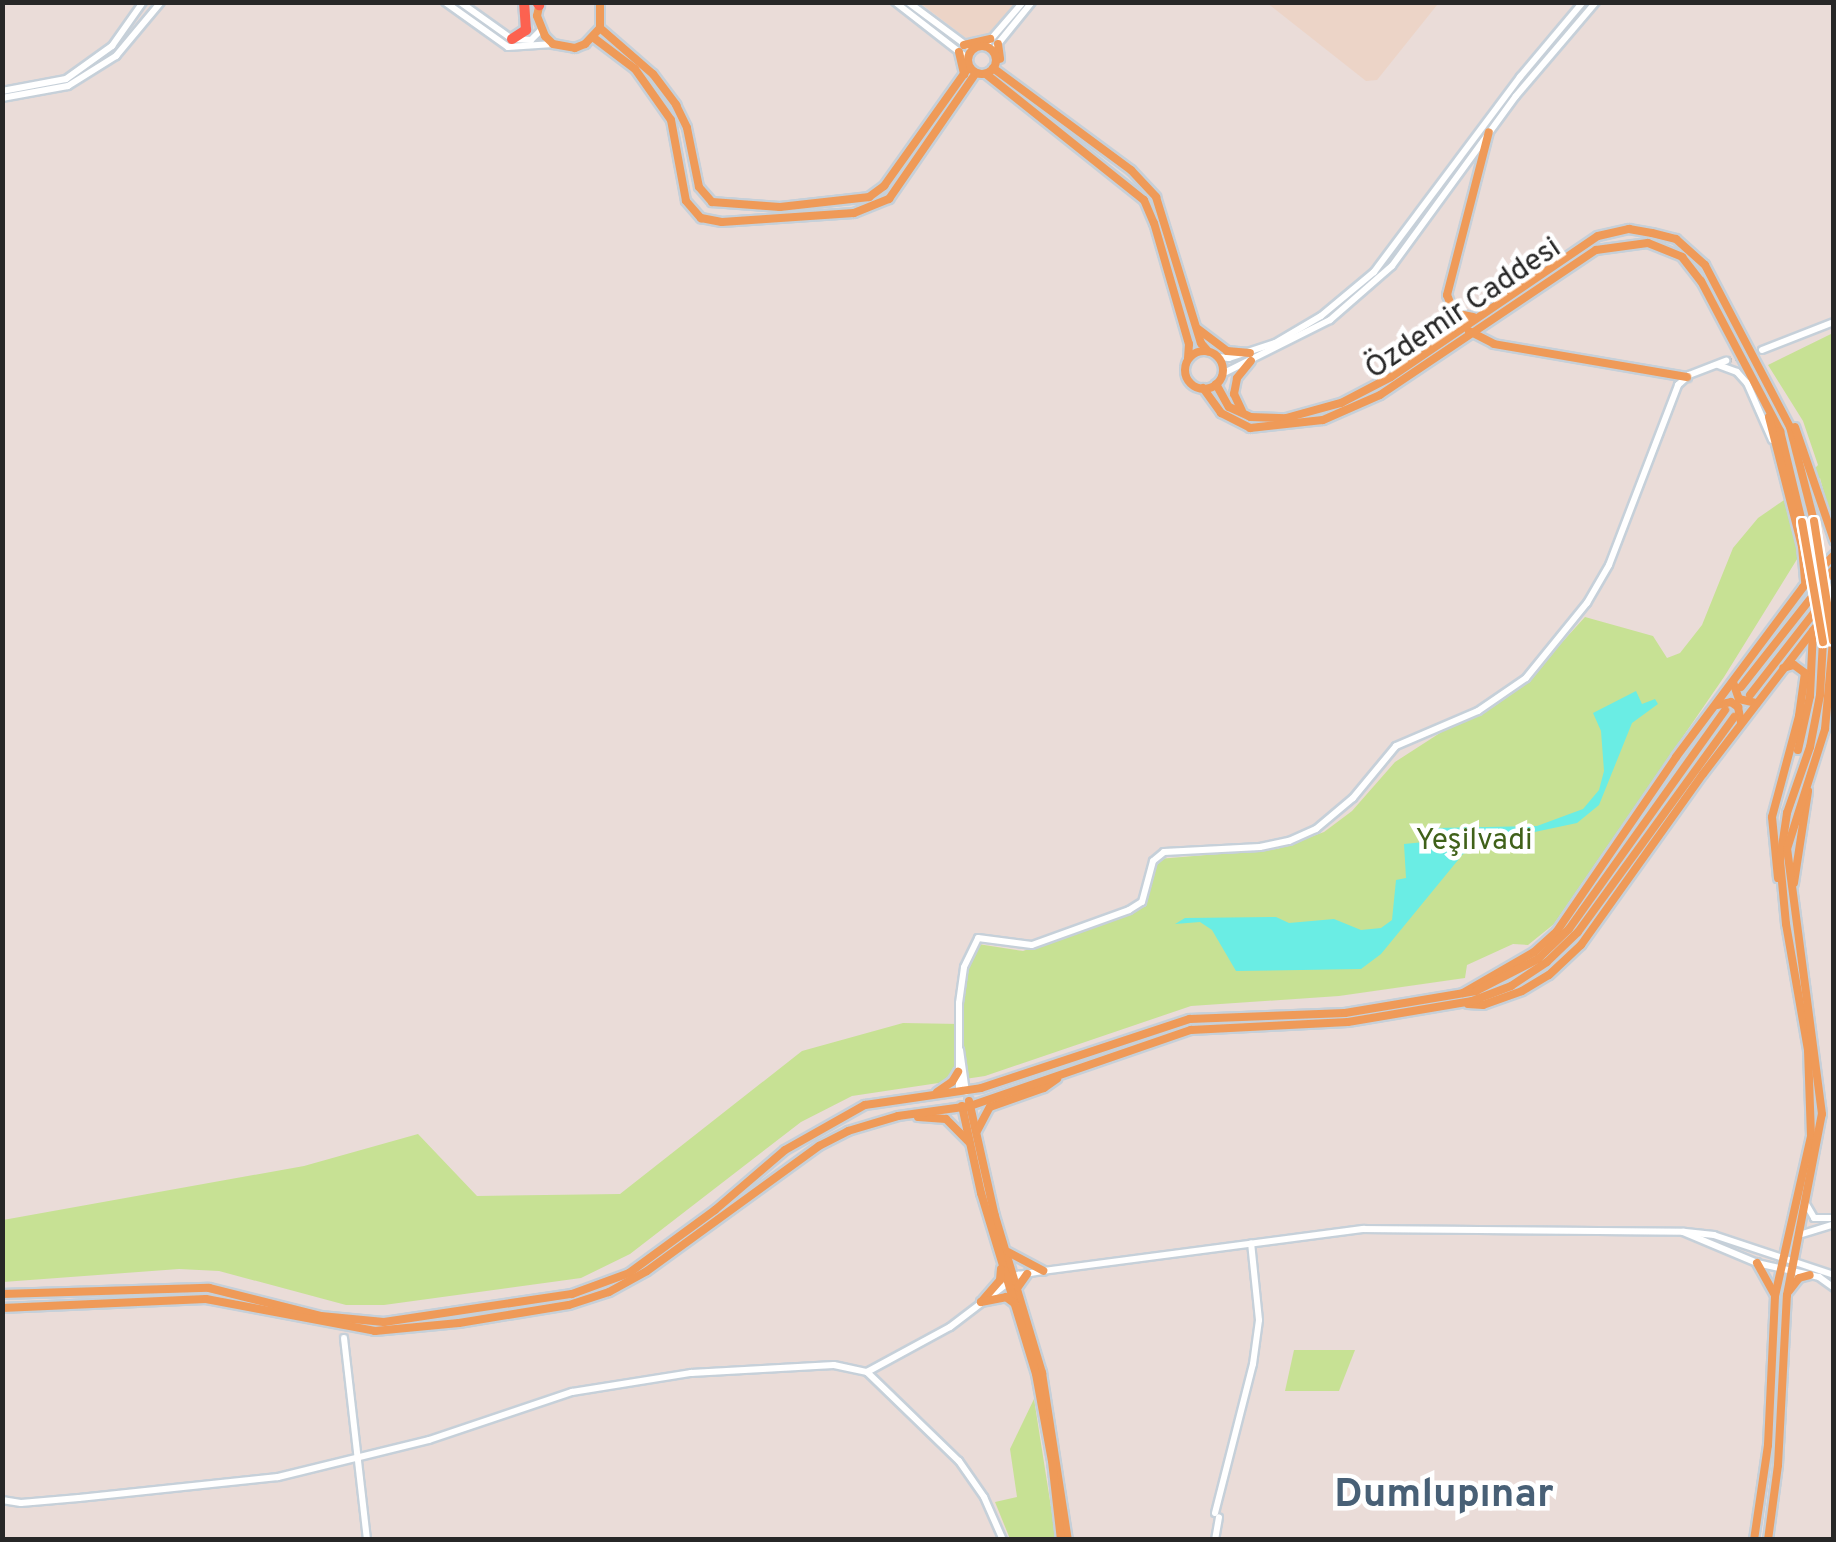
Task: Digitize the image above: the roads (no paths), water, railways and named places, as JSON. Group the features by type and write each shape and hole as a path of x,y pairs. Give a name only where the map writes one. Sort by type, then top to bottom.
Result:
{"highway":[{"path":"512,39 526,30 524,2"}],"main road":[{"path":"539,3 541,30 554,44 575,48 594,38 600,28 600,2"},
{"path":"600,28 653,74 676,105 686,128 698,186 712,202 780,206 869,197 884,186 991,45"},
{"path":"594,38 635,69 671,120 686,201 701,218 722,222 854,213 889,199 991,45"},
{"path":"976,66 1131,170 1156,197 1196,327 1208,351 1218,357 1222,374 1216,384 1202,388 1187,379 1189,344 1144,200 976,66"},
{"path":"1473,317 1454,313 1447,295 1489,132"},
{"name":"Özdemir Caddesi","path":"1250,417 1286,418 1341,403 1391,377 1473,317 1598,236 1629,230 1676,239 1705,265 1769,384 1800,456 1834,641 1825,729 1788,849 1822,1096 1818,1149 1798,1236 1786,1265"},
{"name":"Özdemir Caddesi","path":"1202,388 1221,413 1250,428 1324,420 1380,395 1596,250 1648,243 1682,257 1701,281 1762,394 1790,461 1823,642 1820,695 1810,747 1782,832 1783,900 1804,1017 1812,1108 1811,1136 1786,1265"},
{"path":"1196,327 1226,351 1251,357 1237,378 1234,394 1237,406 1250,417"},
{"path":"1469,332 1494,344 1686,378"},
{"path":"1188,358 1208,351"},
{"path":"1216,384 1229,406 1250,417"},
{"path":"1769,384 1785,405 1807,454 1827,531 1834,540"},
{"path":"1762,394 1784,469 1806,571 1803,588"},
{"path":"1834,556 1803,588 1737,685 1738,700 1753,699 1834,603"},
{"path":"1460,999 1534,952 1556,931 1714,707 1834,570"},
{"path":"2,1308 206,1299 376,1331 459,1323 569,1304 609,1292 647,1271 818,1146 848,1131 898,1116 966,1106 1191,1030 1348,1022 1511,986 1547,962 1578,932 1834,587"},
{"path":"1798,750 1810,696 1816,623"},
{"path":"1783,668 1794,665 1805,673 1799,716 1772,817 1772,855 1783,900"},
{"path":"1714,707 1731,702 1741,713 1738,720"},
{"path":"2,1294 209,1288 321,1316 384,1322 572,1294 629,1272 743,1188 786,1150 836,1117 865,1105 963,1092 1190,1019 1346,1012 1460,999 1538,959 1569,929 1725,710"},
{"path":"1794,908 1808,790"},
{"path":"932,1095 952,1082 958,1072"},
{"path":"975,1136 990,1107 1044,1088 1064,1074"},
{"path":"963,1092 1044,1409 1064,1540"},
{"path":"966,1106 971,1145 1002,1260 1018,1291"},
{"path":"898,1116 946,1119 971,1145"},
{"path":"1004,1246 1014,1258 1043,1271"},
{"path":"980,1302 1000,1280 1002,1260"},
{"path":"1757,1263 1775,1296"},
{"path":"1768,1540 1778,1465 1786,1265"},
{"path":"1754,1540 1768,1445 1775,1296 1786,1265"},
{"path":"1028,1274 1018,1282 1018,1291 1050,1409 1064,1540"},
{"path":"1787,1295 1799,1278 1810,1274"},
{"path":"980,1302 1006,1298 1016,1305"}],"street":[{"path":"2,95 66,79 112,46 143,2"},
{"path":"2,95 68,86 116,56 161,2"},
{"path":"445,2 508,47 554,44"},
{"path":"460,2 512,39 525,42 541,30"},
{"path":"894,2 976,66"},
{"path":"908,2 976,66"},
{"path":"991,45 1023,2"},
{"path":"991,45 1032,2"},
{"path":"1222,374 1321,316 1374,272 1520,77 1583,2"},
{"path":"1218,357 1251,357 1330,320 1392,266 1489,132 1596,2"},
{"path":"1762,350 1834,322"},
{"path":"963,1092 958,1072 958,1039 964,967 978,938 1032,946 1129,910 1142,902 1154,861 1164,852 1260,846 1289,841 1316,829 1353,798 1396,746 1478,710 1526,678 1587,603 1609,565 1670,404 1686,378 1726,361"},
{"path":"1717,364 1737,372 1747,383 1784,469"},
{"path":"958,1039 963,1092"},
{"path":"1806,1204 1814,1218 1834,1221"},
{"path":"1798,1236 1834,1221"},
{"path":"867,1372 950,1326 1011,1280 1028,1274 1377,1228 1714,1235 1810,1274 1834,1288"},
{"path":"1683,1232 1757,1263 1834,1274"},
{"path":"1215,1540 1259,1320 1251,1243"},
{"path":"344,1338 366,1540"},
{"path":"2,1500 21,1503 278,1477 429,1440 572,1392 671,1375 818,1365 867,1372 959,1461 984,1497 1003,1540"}],"water":[{"path":"1636,691 1642,704 1655,699 1658,704 1632,723 1599,805 1577,823 1493,841 1463,854 1381,954 1361,969 1236,971 1212,930 1200,922 1175,924 1185,918 1276,917 1289,923 1334,919 1361,930 1381,928 1392,920 1396,880 1406,878 1404,844 1434,841 1434,828 1537,826 1583,809 1599,790 1604,771 1601,731 1593,713"}],"tunnel":[{"path":"1726,361 1753,353"}],"district":[{"name":"Dumlupınar","path":"1444,1496"}],"park label":[{"name":"Yeşilvadi","path":"1474,842"}]}
